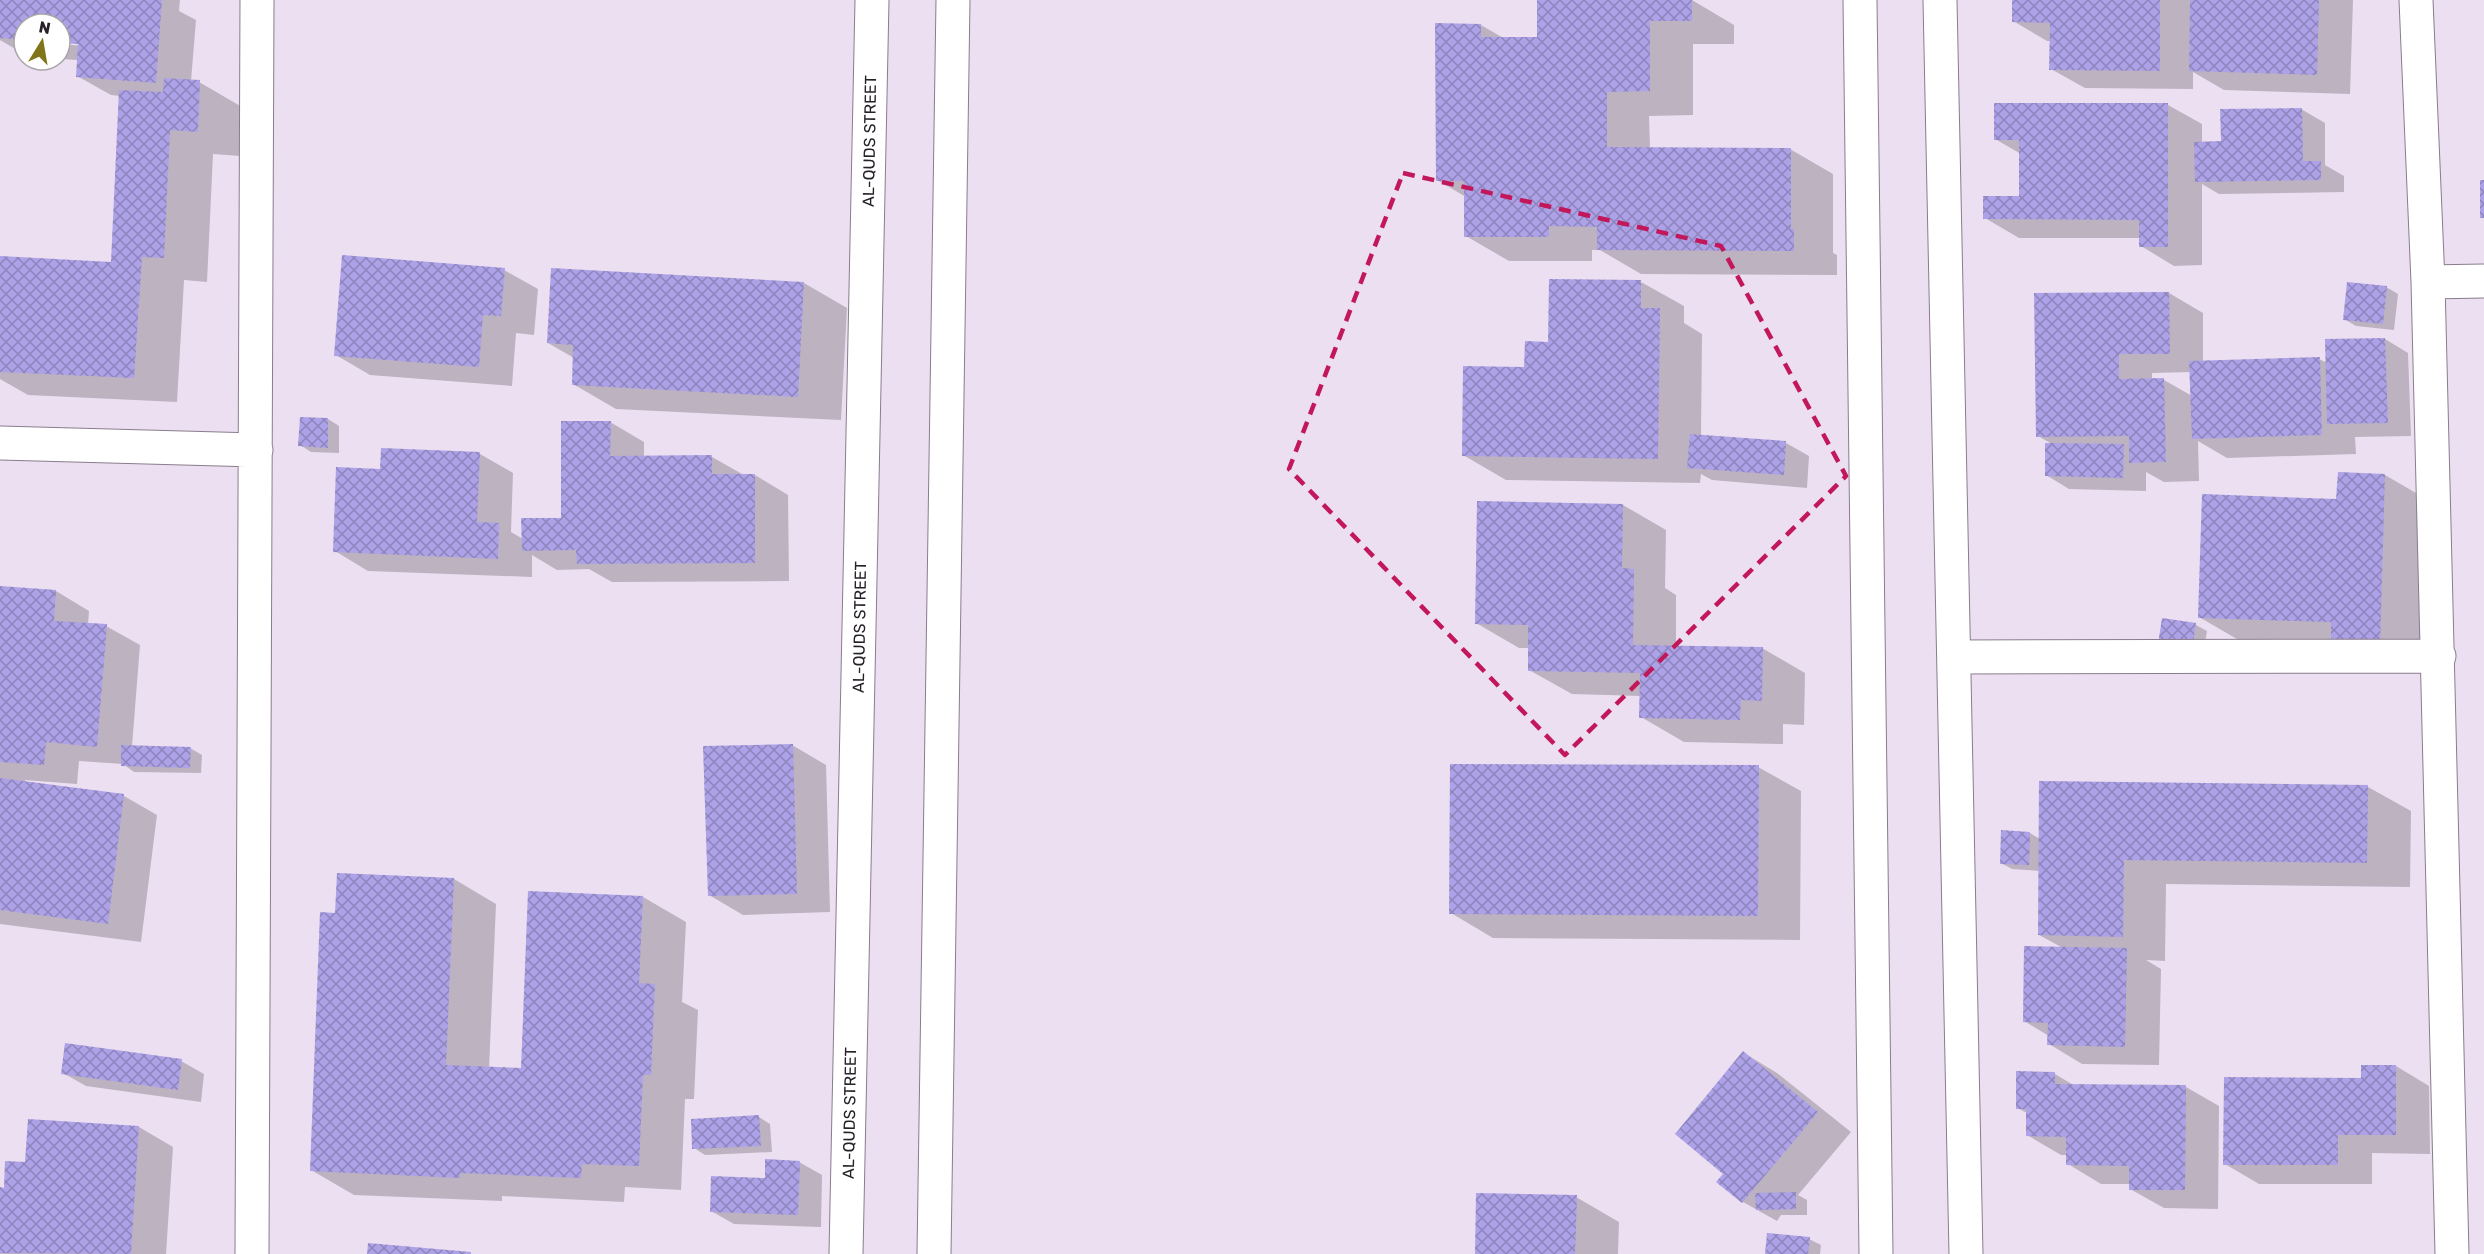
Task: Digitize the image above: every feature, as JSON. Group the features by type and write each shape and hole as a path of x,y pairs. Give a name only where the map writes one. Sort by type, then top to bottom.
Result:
{"street":[{"path":"252,1254 257,0"},
{"name":"AL-QUDS STREET","path":"846,1254 872,0"},
{"path":"934,1254 953,0"},
{"path":"1860,0 1876,1254"},
{"path":"1940,0 1966,1254"},
{"path":"2416,0 2428,282 2439,656 2452,1254"},
{"path":"2428,282 2484,280"},
{"path":"0,443 256,450"},
{"path":"1954,657 2439,656"}],"highlighted area":[{"path":"1403,173 1721,246 1846,476 1565,755 1289,469"}],"building":[{"path":"0,0 162,0 156,83 76,77 78,44 72,44 72,12 12,12 12,39 0,38"},
{"path":"1537,0 1692,0 1692,21 1650,21 1650,91 1607,92 1607,147 1791,148 1791,229 1794,229 1794,251 1597,250 1597,227 1549,226 1549,237 1464,237 1464,181 1436,181 1435,23 1481,24 1481,37 1537,37"},
{"path":"2012,0 2160,0 2160,71 2049,70 2050,23 2012,22"},
{"path":"2190,0 2319,0 2317,75 2189,71"},
{"path":"164,78 200,80 198,132 170,130 164,258 142,257 134,378 0,372 0,256 111,262 119,90 163,92"},
{"path":"1994,103 2168,103 2168,247 2139,247 2139,220 1983,219 1983,196 2019,196 2019,140 1994,140"},
{"path":"2302,108 2303,161 2321,161 2321,180 2195,182 2194,142 2221,141 2220,109"},
{"path":"2480,180 2484,180 2484,218 2480,218"},
{"path":"342,255 505,268 501,316 483,315 479,367 334,356"},
{"path":"551,268 804,282 798,397 572,385 573,345 547,343"},
{"path":"1549,279 1641,280 1641,308 1660,308 1658,459 1462,456 1463,366 1524,367 1525,341 1548,342"},
{"path":"2347,282 2387,286 2383,324 2343,320"},
{"path":"2169,292 2170,354 2119,354 2119,379 2164,378 2166,462 2129,463 2129,436 2036,437 2034,293"},
{"path":"2385,338 2388,423 2327,424 2325,339"},
{"path":"2320,357 2322,435 2192,439 2189,361"},
{"path":"300,417 328,418 328,448 298,446"},
{"path":"561,421 611,421 610,456 712,455 712,474 755,474 755,563 577,564 576,550 522,551 521,518 561,518"},
{"path":"1690,434 1786,441 1784,475 1687,468"},
{"path":"2045,443 2124,444 2123,478 2045,476"},
{"path":"381,448 480,452 477,522 499,523 498,559 333,552 336,467 380,469"},
{"path":"2338,472 2385,474 2380,648 2331,646 2331,622 2198,618 2202,494 2336,499"},
{"path":"1477,501 1623,504 1622,568 1634,569 1633,645 1763,647 1762,701 1741,700 1740,720 1639,718 1640,673 1528,671 1528,625 1475,624"},
{"path":"0,586 56,590 54,621 107,624 97,747 46,742 44,765 0,762"},
{"path":"2162,618 2196,623 2191,656 2157,651"},
{"path":"793,744 797,894 708,896 703,746"},
{"path":"121,745 191,747 190,768 121,766"},
{"path":"1450,764 1759,765 1758,916 1449,914"},
{"path":"0,778 124,794 108,924 0,910"},
{"path":"2039,781 2368,785 2367,863 2124,860 2123,937 2038,935"},
{"path":"2001,830 2030,832 2029,865 2000,864"},
{"path":"337,873 454,878 446,1065 521,1068 528,891 643,896 639,983 655,984 651,1075 643,1075 639,1166 582,1164 581,1178 460,1173 460,1178 310,1171 320,912 335,913"},
{"path":"2024,946 2127,948 2125,1047 2047,1045 2048,1023 2023,1022"},
{"path":"65,1043 182,1059 178,1090 61,1074"},
{"path":"1743,1051 1818,1112 1742,1203 1716,1182 1723,1174 1675,1134"},
{"path":"2361,1065 2396,1065 2396,1135 2338,1135 2338,1165 2223,1165 2224,1077 2361,1078"},
{"path":"2016,1071 2055,1072 2055,1084 2186,1085 2185,1190 2129,1190 2129,1166 2066,1165 2066,1137 2026,1136 2026,1109 2016,1109"},
{"path":"759,1115 761,1146 692,1149 691,1119"},
{"path":"28,1119 139,1126 131,1254 0,1253 0,1187 4,1188 5,1161 25,1162"},
{"path":"765,1159 800,1161 798,1215 710,1212 711,1176 765,1178"},
{"path":"1796,1192 1796,1209 1756,1210 1755,1193"},
{"path":"1476,1193 1577,1195 1575,1254 1475,1254"},
{"path":"1767,1233 1810,1237 1808,1254 1765,1254"},
{"path":"368,1243 471,1252 471,1254 367,1254"}]}
